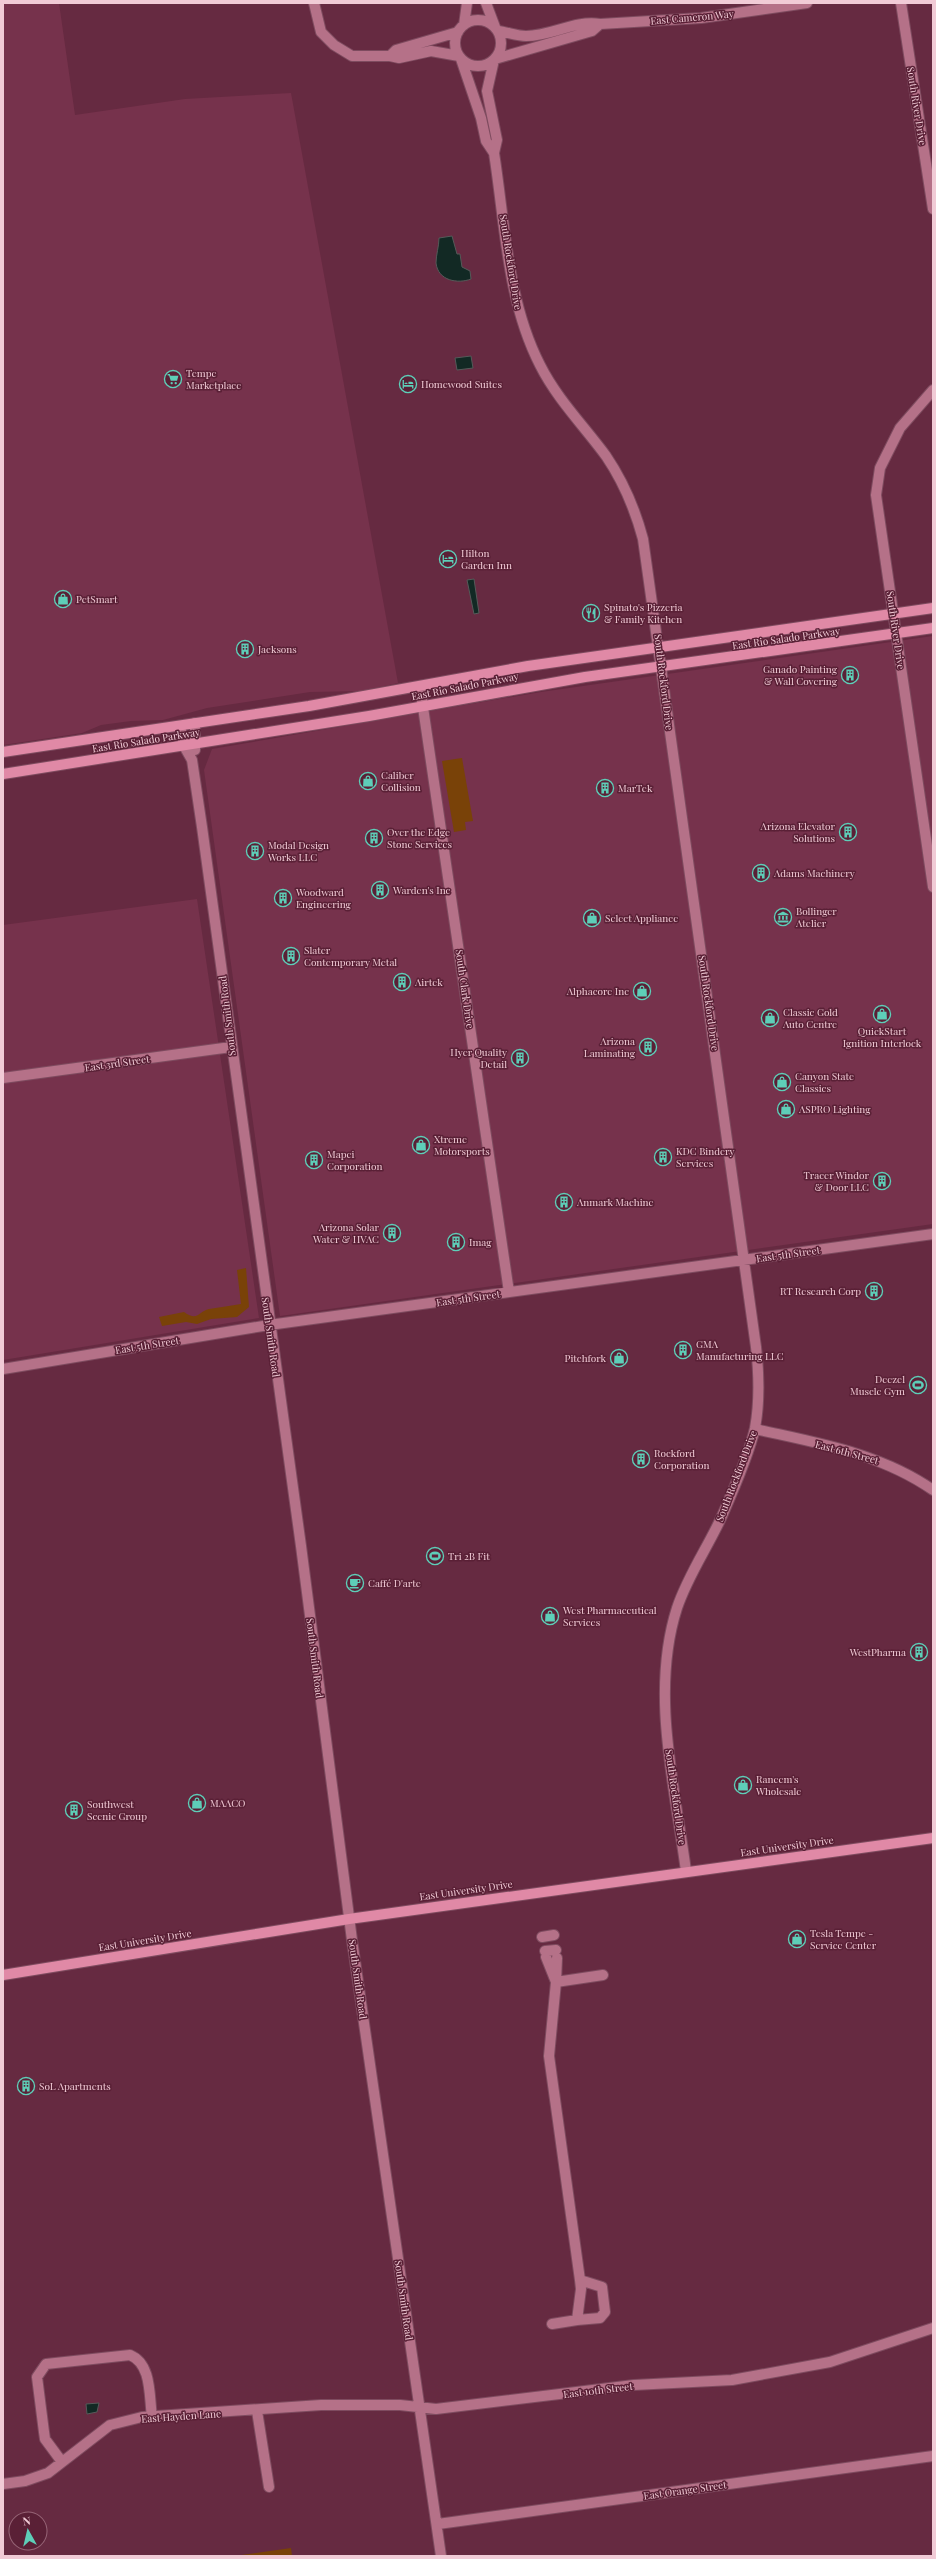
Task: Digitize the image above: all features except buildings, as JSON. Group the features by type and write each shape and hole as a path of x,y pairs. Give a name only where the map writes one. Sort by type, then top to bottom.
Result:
{"main road":[{"name":"East Rio Salado Parkway","path":"3,752 180,726 420,687 528,666 933,608"},
{"name":"East Rio Salado Parkway","path":"3,774 424,707 527,686 933,628"},
{"name":"East University Drive","path":"3,1975 349,1919 686,1871 933,1838"}],"street":[{"path":"314,3 321,32 334,45 352,56 390,56 400,58 431,51 460,57"},
{"path":"467,3 461,28 455,44 460,57 466,63 479,66 495,59 502,43 486,3"},
{"name":"East Cameron Way","path":"496,29 525,36 547,34 587,22 600,24 701,18 807,3"},
{"name":"South River Drive","path":"901,3 933,209"},
{"path":"390,56 396,50 480,20 496,29"},
{"name":"East Cameron Way","path":"495,59 592,31 600,24"},
{"name":"South Rockford Drive","path":"460,57 481,118 486,141 494,153"},
{"name":"South Rockford Drive","path":"495,59 487,91 497,140 494,153 514,292 521,321 533,352 551,384 607,458 630,501 643,539 745,1260 758,1365 759,1389 755,1429 722,1516 695,1564 677,1608 668,1647 665,1689 668,1736 686,1871"},
{"name":"South River Drive","path":"933,390 900,428 880,468 876,495 933,888"},
{"name":"South Clark Drive","path":"420,687 509,1292"},
{"name":"South Smith Road","path":"195,723 196,744 192,760 269,1326 301,1546 349,1919 438,2524 441,2556"},
{"name":"South Smith Road","path":"180,726 184,746 192,760"},
{"name":"East 3rd Street","path":"3,1078 231,1047"},
{"name":"East 5th Street","path":"3,1369 269,1326 933,1234"},
{"name":"East 6th Street","path":"755,1429 875,1458 915,1477 933,1490"},
{"path":"542,1937 554,1935"},
{"path":"556,1982 545,1954 557,1954 556,1982 549,2056 581,2289 577,2320"},
{"path":"556,1982 603,1975"},
{"path":"552,2324 600,2318 605,2312 602,2287 580,2280"},
{"name":"East 10th Street","path":"257,2411 321,2405 400,2405 436,2409 634,2385 732,2380 830,2362 933,2328"},
{"path":"62,2462 45,2439 36,2376 46,2364 130,2355 137,2357 145,2368 152,2417"},
{"path":"257,2411 269,2487"},
{"name":"East Hayden Lane","path":"3,2484 25,2481 48,2473 110,2425 152,2417 257,2411"},
{"name":"East Orange Street","path":"438,2524 933,2456"}],"shaded area":[{"name":"Tempe Marketplace","path":"3,3 59,3 75,115 185,99 291,93 398,683 362,691 310,692 207,708 163,720 131,721 101,725 82,733 3,745"},
{"path":"452,236 457,254 460,254 462,267 470,271 471,279 455,281 449,280 440,274 436,263 439,238"},
{"path":"471,356 473,368 457,370 455,358"},
{"path":"474,579 479,613 474,614 467,580"},
{"path":"933,636 933,1224 280,1316 204,770 212,749 541,692"},
{"path":"462,758 473,821 465,822 466,830 454,832 442,761"},
{"path":"197,899 259,1318 3,1360 3,925"},
{"path":"246,1268 249,1307 237,1317 211,1319 197,1324 186,1322 162,1326 159,1317 184,1312 195,1316 209,1309 241,1304 237,1270"},
{"path":"99,2403 97,2412 87,2414 86,2404"},
{"path":"291,2548 292,2556 234,2556"}],"place":[{"name":"Tempe Marketplace","path":"173,379"},
{"name":"Homewood Suites","path":"408,384"},
{"name":"Hilton Garden Inn","path":"448,559"},
{"name":"PetSmart","path":"63,599"},
{"name":"Spinato's Pizzeria & Family Kitchen","path":"591,613"},
{"name":"Jacksons","path":"245,649"},
{"name":"Ganado Painting & Wall Covering","path":"850,675"},
{"name":"Caliber Collision","path":"368,781"},
{"name":"MarTek","path":"605,788"},
{"name":"Arizona Elevator Solutions","path":"848,832"},
{"name":"Over the Edge Stone Services","path":"374,838"},
{"name":"Modal Design Works LLC","path":"255,851"},
{"name":"Adams Machinery","path":"761,873"},
{"name":"Warden's Inc","path":"380,890"},
{"name":"Woodward Engineering","path":"283,898"},
{"name":"Bollinger Atelier","path":"783,917"},
{"name":"Select Appliance","path":"592,918"},
{"name":"Slater Contemporary Metal","path":"291,956"},
{"name":"Airtek","path":"402,982"},
{"name":"Alphacore Inc","path":"642,991"},
{"name":"QuickStart Ignition Interlock","path":"882,1014"},
{"name":"Classic Gold Auto Centre","path":"770,1018"},
{"name":"Arizona Laminating","path":"648,1047"},
{"name":"Hyer Quality Detail","path":"520,1058"},
{"name":"Canyon State Classics","path":"782,1082"},
{"name":"ASPRO Lighting","path":"786,1109"},
{"name":"Xtreme Motorsports","path":"421,1145"},
{"name":"KDC Bindery Services","path":"663,1157"},
{"name":"Mapei Corporation","path":"314,1160"},
{"name":"Tracer Windor & Door LLC","path":"882,1181"},
{"name":"Anmark Machine","path":"564,1202"},
{"name":"Arizona Solar Water & HVAC","path":"392,1233"},
{"name":"Imag","path":"456,1242"},
{"name":"RT Research Corp","path":"874,1291"},
{"name":"GMA Manufacturing LLC","path":"683,1350"},
{"name":"Pitchfork","path":"619,1358"},
{"name":"Deezel Muscle Gym","path":"918,1385"},
{"name":"Rockford Corporation","path":"641,1459"},
{"name":"Tri 2B Fit","path":"435,1556"},
{"name":"Caffé D'arte","path":"355,1583"},
{"name":"West Pharmaceutical Services","path":"550,1616"},
{"name":"WestPharma","path":"919,1652"},
{"name":"Raneem's Wholesale","path":"743,1785"},
{"name":"MAACO","path":"197,1803"},
{"name":"Southwest Scenic Group","path":"74,1810"},
{"name":"Tesla Tempe - Service Center","path":"797,1939"},
{"name":"SoL Apartments","path":"26,2086"}]}
